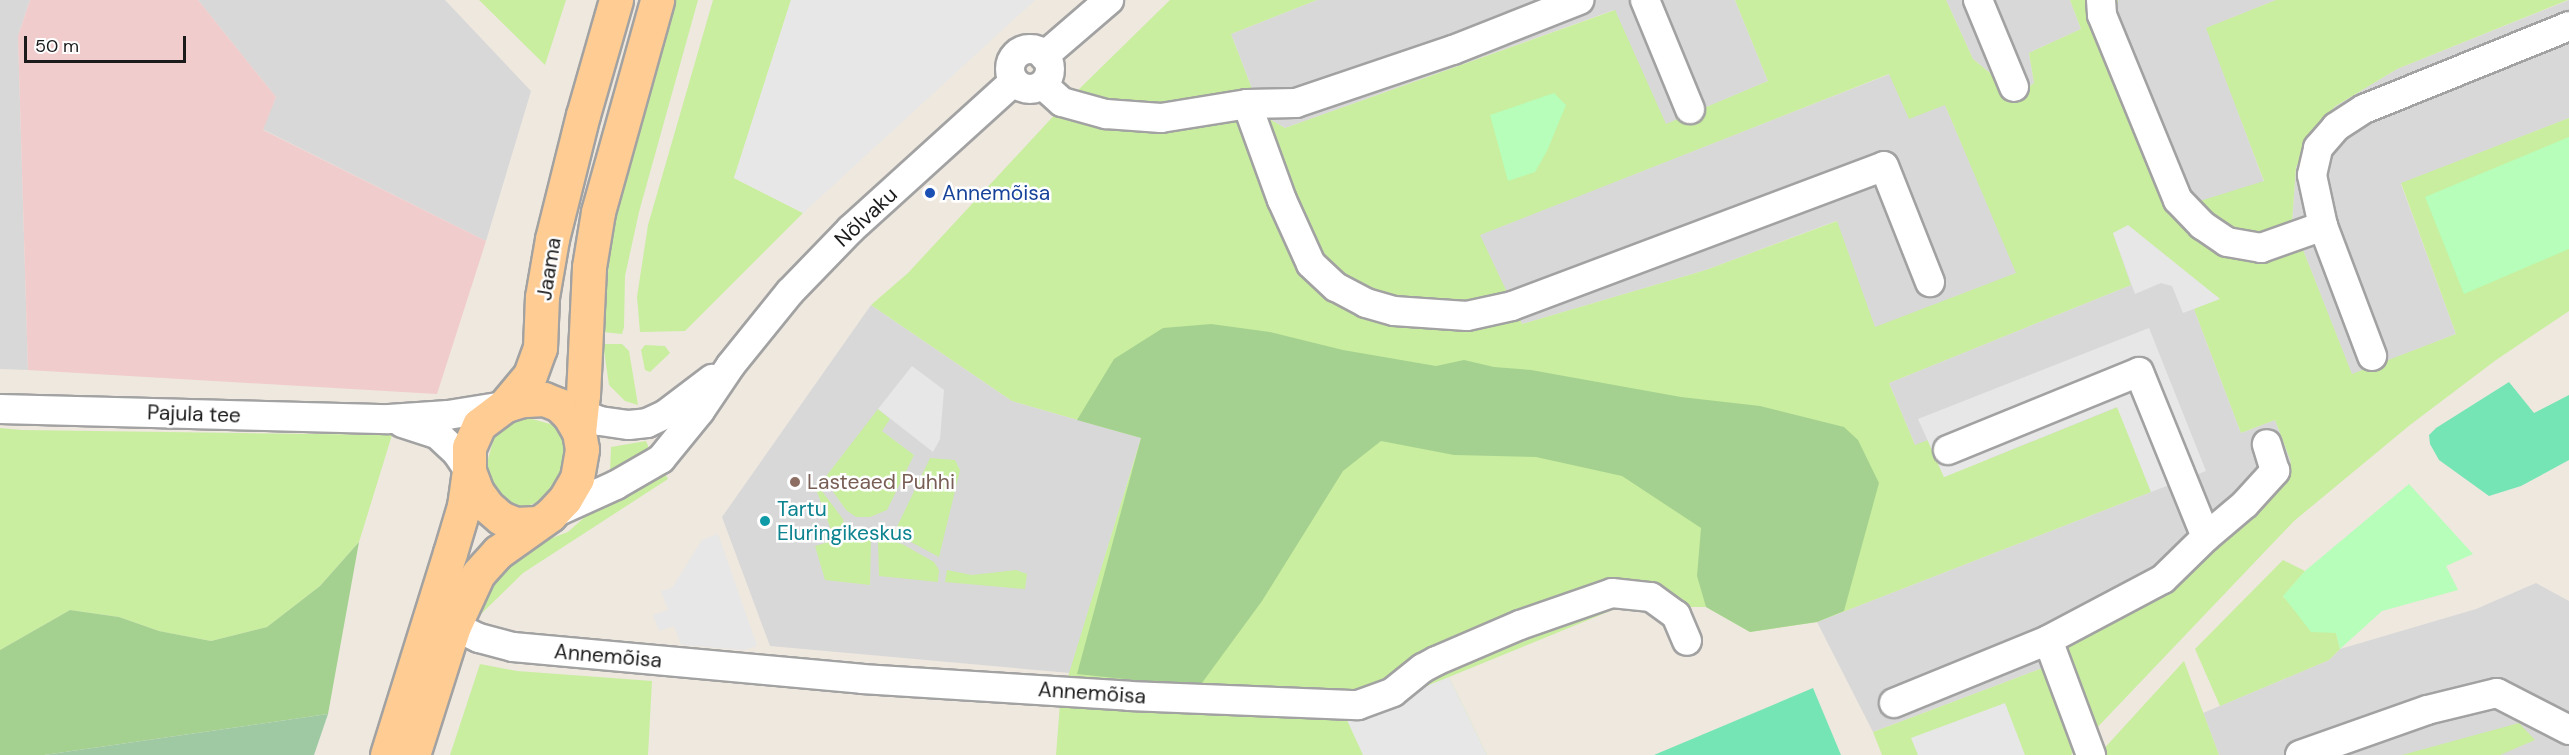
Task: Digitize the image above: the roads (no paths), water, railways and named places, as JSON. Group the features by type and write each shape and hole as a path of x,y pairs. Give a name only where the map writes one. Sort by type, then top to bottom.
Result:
{"main road":[{"name":"Jaama","path":"504,406 530,375 540,348 542,297 552,239 616,0"},
{"name":"Jaama","path":"573,417 589,267 598,212 657,0"},
{"path":"387,755 464,506 469,471 469,447 479,424 504,406 522,400 544,399 573,417 582,449 578,478 565,499 544,519 498,552 478,574 453,626 413,755"},
{"path":"469,471 477,492 501,518 516,524 544,519"}],"street":[{"path":"1044,56 1109,0"},
{"path":"1043,85 1062,102 1106,114 1161,118 1247,105 1296,104 1453,50 1579,0"},
{"path":"1645,0 1690,109"},
{"path":"1978,0 2014,87"},
{"path":"2101,0 2102,15 2112,42 2178,200 2202,225 2227,242 2261,248 2323,226"},
{"path":"2372,356 2323,226 2312,175 2318,148 2336,127 2364,110 2569,26"},
{"path":"1034,50 1044,56 1050,71 1043,85 1030,89 1014,81 1011,64 1016,54 1034,50"},
{"name":"Nõlvaku","path":"544,519 616,485 661,459 700,411 731,364 790,292 851,229 1014,81"},
{"path":"1247,105 1282,201 1311,264 1336,287 1366,303 1394,311 1467,316 1512,306 1884,166 1930,282"},
{"name":"Nõlvaku","path":"573,417 629,425 647,423 666,414 731,364"},
{"path":"1948,450 2139,372 2206,537"},
{"path":"389,419 448,415 504,406"},
{"name":"Pajula tee","path":"0,409 389,419"},
{"path":"389,419 438,435 457,453 469,471"},
{"path":"1894,703 2048,640 2163,579 2206,537 2246,504 2275,471 2267,444"},
{"name":"Annemõisa","path":"453,626 479,638 513,647 862,679 1130,696 1358,705 1393,692 1423,668 1457,652 1520,625 1612,593 1651,597 1676,615 1687,641"},
{"path":"2048,640 2091,755"},
{"path":"2301,755 2427,710 2498,693 2569,730"}],"place":[{"name":"Annemõisa","path":"930,193"},
{"name":"Lasteaed Puhhi","path":"795,482"},
{"name":"Tartu Eluringikeskus","path":"765,521"}]}
